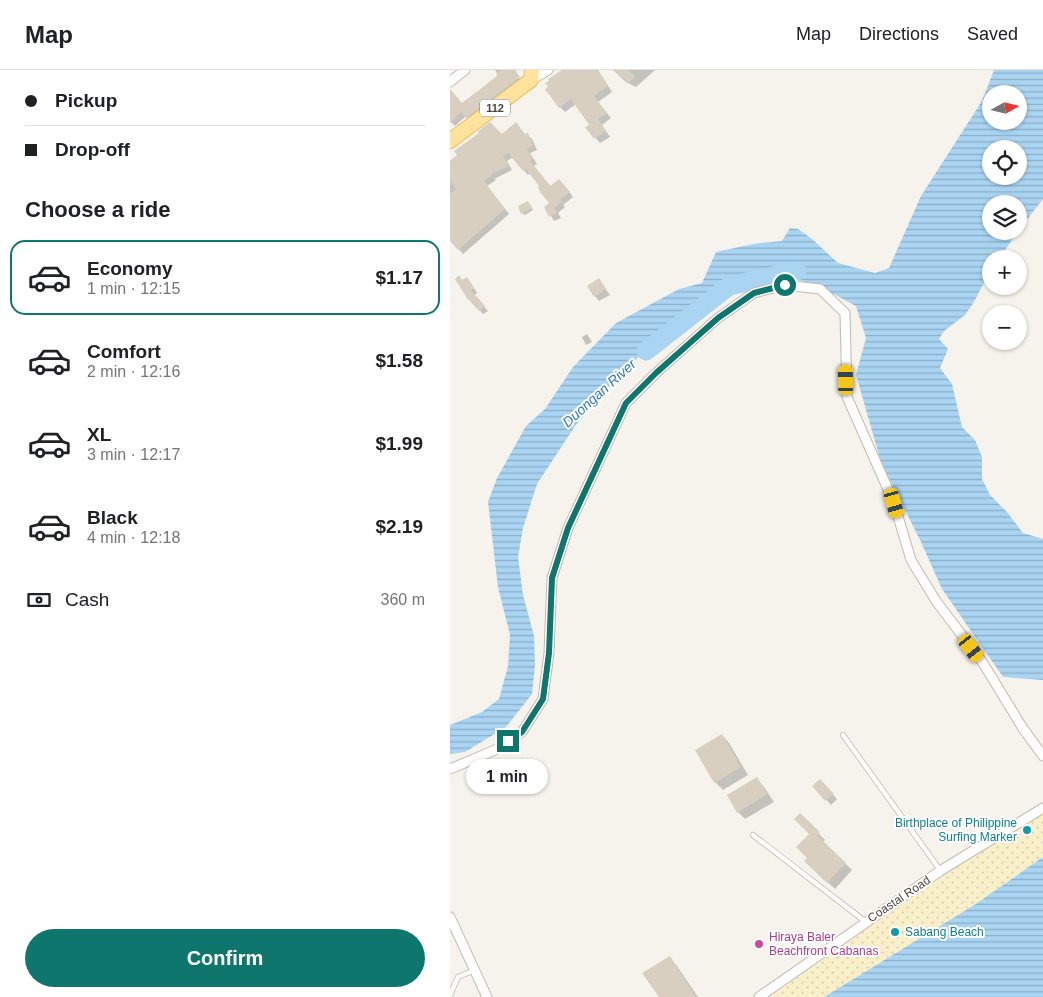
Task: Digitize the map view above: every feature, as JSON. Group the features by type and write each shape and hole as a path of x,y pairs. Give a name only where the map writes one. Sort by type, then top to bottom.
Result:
{"main road":[{"name":"112","path":"450,141 532,75"}],"street":[{"path":"450,82 464,70"},
{"path":"532,75 548,70"},
{"path":"450,769 495,750 522,732 543,699 549,653 552,578 568,528 626,403 656,373 718,318 754,293 785,285 820,289 845,313 847,397 894,503 911,560 936,601 983,663 1022,727 1043,756"},
{"name":"Coastal Road","path":"759,997 940,871 1043,808"},
{"path":"450,917 487,997"}],"lane":[{"path":"843,735 940,871"},
{"path":"753,835 866,922"},
{"path":"450,994 458,977 475,970"}],"sand":[{"name":"Sabang Beach","path":"1043,813 1043,857 976,904 824,997 770,997 920,891"}],"water":[{"path":"994,70 1043,70 1043,199 1027,220 1027,195 982,195 982,240 1012,240 1005,250 982,250 982,286 965,315 944,331 939,339 948,349 940,368 952,384 962,427 975,440 982,457 982,479 990,495 1007,512 1023,533 1043,539 1043,680 1003,677 942,589 881,462 856,375 866,338 856,306 817,285 783,276 763,275 733,284 696,308 618,375 575,426 537,484 523,528 518,557 523,595 534,636 535,665 532,694 506,727 465,752 450,754 450,725 482,712 499,699 508,666 510,635 498,587 488,502 497,478 526,426 545,409 573,367 616,323 679,289 702,283 716,252 753,244 782,241 790,228 798,229 812,239 838,263 875,273 889,268 921,196 982,101 982,130 1028,130 1028,85 988,85"},
{"path":"1043,857 1043,997 824,997 976,904"}],"building":[{"path":"501,70 515,70 520,77 466,118 461,112 450,123 450,89 462,103 497,76 496,74"},
{"path":"562,70 597,70 608,86 594,96 607,113 598,119 606,131 594,139 585,127 589,125 571,99 559,108 545,89 548,87 545,83 549,81 548,79"},
{"path":"614,70 628,70 635,76 629,83"},
{"path":"490,122 502,134 516,122 525,134 528,133 533,146 527,149 533,159 530,161 550,186 559,179 570,192 554,208 557,213 549,217 544,207 549,203 540,192 539,186 526,169 523,171 508,153 503,156 509,166 491,174 492,176 484,181 505,209 458,250 450,241 450,194 456,189 450,181 450,161 457,155 454,151 479,133 478,131"},
{"path":"528,201 532,208 521,214 518,206"},
{"path":"459,275 462,280 467,277 474,288 471,290 485,306 479,311 467,298 455,279"},
{"path":"599,278 606,289 594,297 587,286"},
{"path":"722,734 741,767 714,783 695,750"},
{"path":"757,777 767,794 737,813 727,795"},
{"path":"820,779 834,794 825,801 812,786"},
{"path":"800,813 820,832 817,835 846,863 827,883 804,861 807,858 796,847 809,834 794,819"},
{"path":"670,956 696,997 659,997 642,973"}],"waterway":[{"name":"Duongan River","path":"646,351 729,286 797,271"}],"place":[{"name":"Birthplace of Philippine Surfing Marker","path":"1027,830"},
{"name":"Sabang Beach","path":"895,932"},
{"name":"Hiraya Baler Beachfront Cabanas","path":"759,944"}],"route":[{"path":"508,741 522,732 543,699 549,653 552,578 568,528 626,403 656,373 718,318 754,293 785,285"}]}
